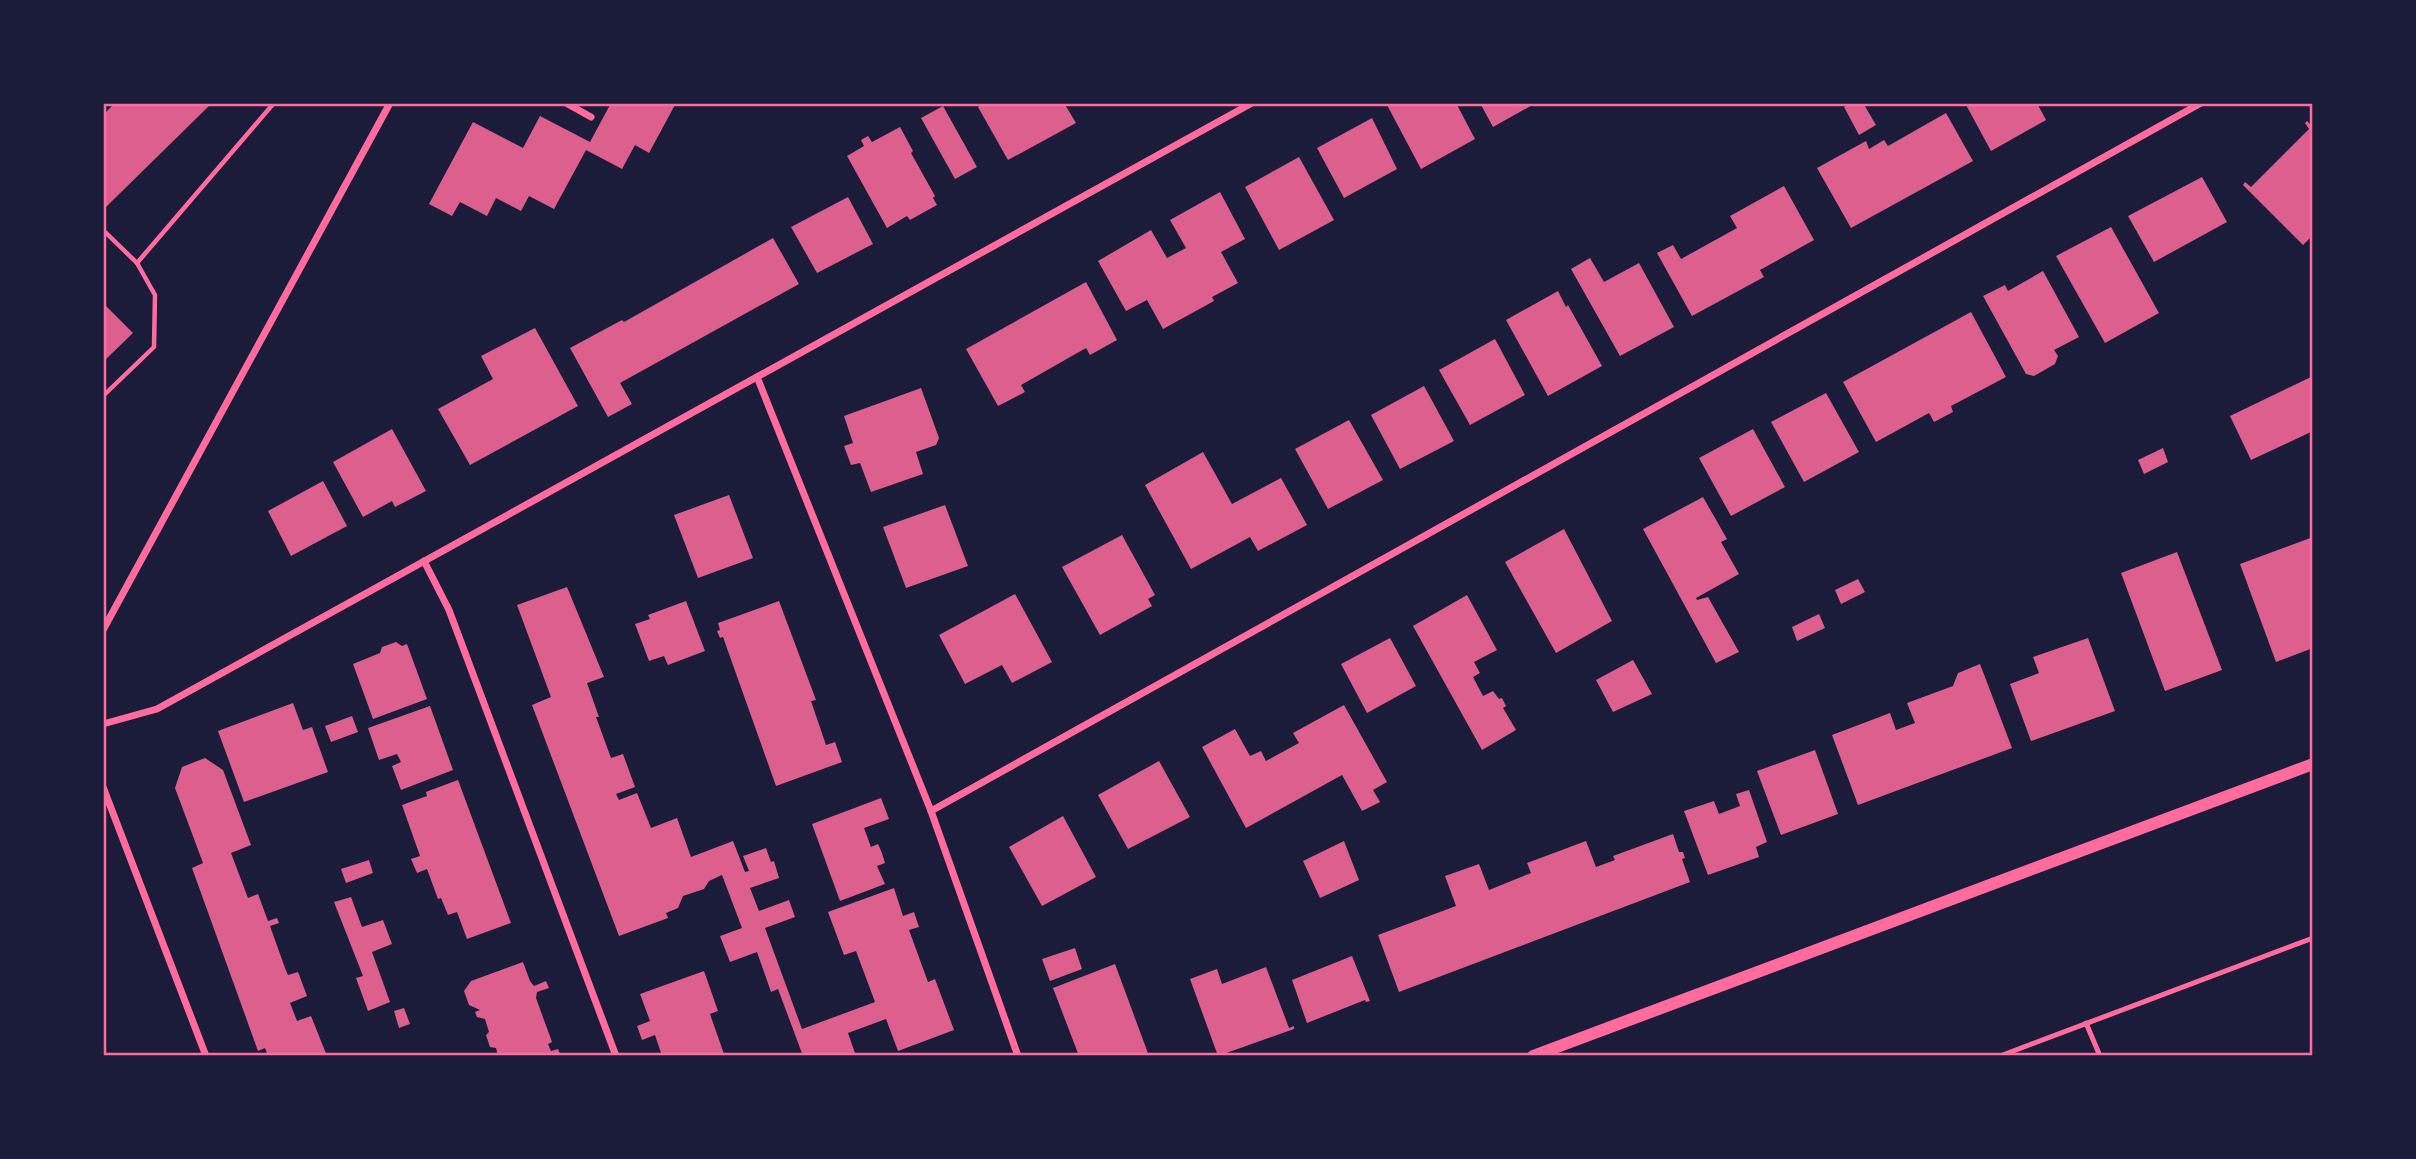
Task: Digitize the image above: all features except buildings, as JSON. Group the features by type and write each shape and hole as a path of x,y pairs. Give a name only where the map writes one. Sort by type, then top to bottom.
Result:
{"street":[{"path":"103,630 390,103"},
{"path":"566,103 591,117"},
{"path":"103,724 157,709 1252,103"},
{"path":"931,811 2201,103"},
{"path":"757,376 931,811 1018,1056"},
{"path":"424,561 449,610 615,1056"},
{"path":"1533,1056 2313,764"},
{"path":"103,787 206,1056"}],"lane":[{"path":"2000,1056 2313,938"},
{"path":"2086,1023 2100,1056"}],"path":[{"path":"137,263 274,103"},
{"path":"103,230 137,263 155,295 154,347 103,397"}]}
